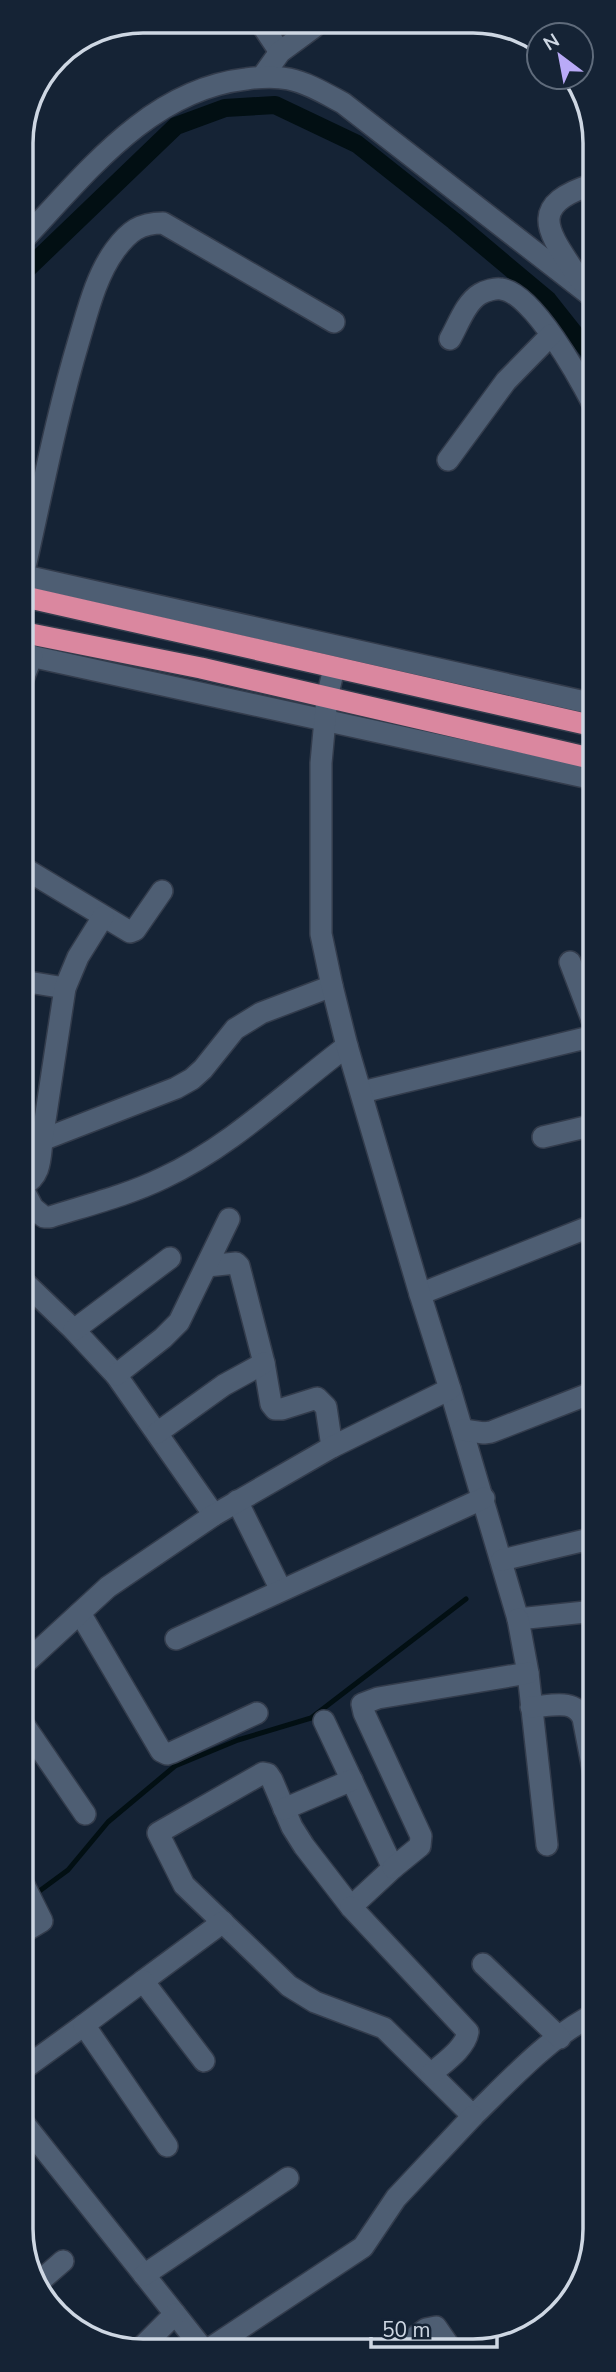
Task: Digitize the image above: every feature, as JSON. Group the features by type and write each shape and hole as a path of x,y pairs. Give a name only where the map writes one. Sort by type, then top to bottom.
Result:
{"highway":[{"path":"33,585 334,668 583,724"},
{"path":"33,634 201,668 583,756"}],"street":[{"path":"267,33 280,52"},
{"path":"262,77 280,52 306,33"},
{"path":"33,229 111,148 175,100 230,81 262,77 289,79 316,88 343,103 583,290"},
{"path":"583,187 554,206 548,216 548,226 583,284"},
{"path":"33,532 60,411 87,314 109,260 131,232 146,223 163,223 334,322"},
{"path":"450,339 470,303 480,294 502,289 515,295 531,310 551,335 583,386"},
{"path":"448,460 506,381 551,335"},
{"path":"33,584 583,702"},
{"path":"33,656 583,777"},
{"path":"334,668 327,698 321,763 321,934 347,1046 518,1619 528,1673 547,1845"},
{"path":"33,874 125,931 135,930 162,891"},
{"path":"33,1179 40,1165 65,988 78,957 103,918"},
{"path":"570,962 583,996"},
{"path":"33,983 65,988"},
{"path":"42,1140 176,1088 203,1069 226,1038 247,1021 331,986"},
{"path":"362,1092 583,1040"},
{"path":"33,1208 44,1217 150,1184 180,1169 232,1136 347,1046"},
{"path":"543,1137 583,1128"},
{"path":"116,1375 163,1338 179,1321 229,1219"},
{"path":"420,1294 583,1229"},
{"path":"74,1330 170,1258"},
{"path":"207,1266 236,1263 239,1266 264,1363 271,1404 275,1409 282,1409 317,1398 323,1401 332,1447"},
{"path":"33,1291 116,1375 214,1515"},
{"path":"157,1433 224,1385 264,1363"},
{"path":"33,1656 127,1574 214,1515 332,1447 450,1389"},
{"path":"463,1430 491,1432 583,1396"},
{"path":"176,1639 484,1498"},
{"path":"237,1501 281,1590"},
{"path":"505,1570 583,1542"},
{"path":"518,1619 583,1612"},
{"path":"80,1614 161,1752 173,1752 257,1713"},
{"path":"351,1908 420,1846 421,1836 362,1704 378,1698 528,1673"},
{"path":"531,1707 575,1706 580,1711 583,1725"},
{"path":"324,1721 393,1868"},
{"path":"33,1737 85,1815"},
{"path":"431,2074 462,2045 468,2032 351,1908 308,1853 268,1774 263,1773 158,1833 184,1885 289,1986 315,2002 384,2028 473,2116"},
{"path":"284,1809 352,1780"},
{"path":"33,1902 42,1921 33,1926"},
{"path":"33,2062 222,1922"},
{"path":"483,1964 560,2038"},
{"path":"144,1981 204,2061"},
{"path":"224,2339 363,2247 396,2198 473,2116 524,2067 583,2019"},
{"path":"84,2025 167,2146"},
{"path":"33,2134 195,2339"},
{"path":"144,2274 288,2178"},
{"path":"45,2277 63,2261"},
{"path":"150,2339 175,2314"},
{"path":"412,2339 426,2329 436,2327 445,2339"}],"waterway":[{"path":"33,263 176,126 225,108 275,105 357,144 548,300 583,344"},
{"path":"34,1895 68,1870 108,1822 175,1766 238,1740 311,1718 466,1599"}]}
